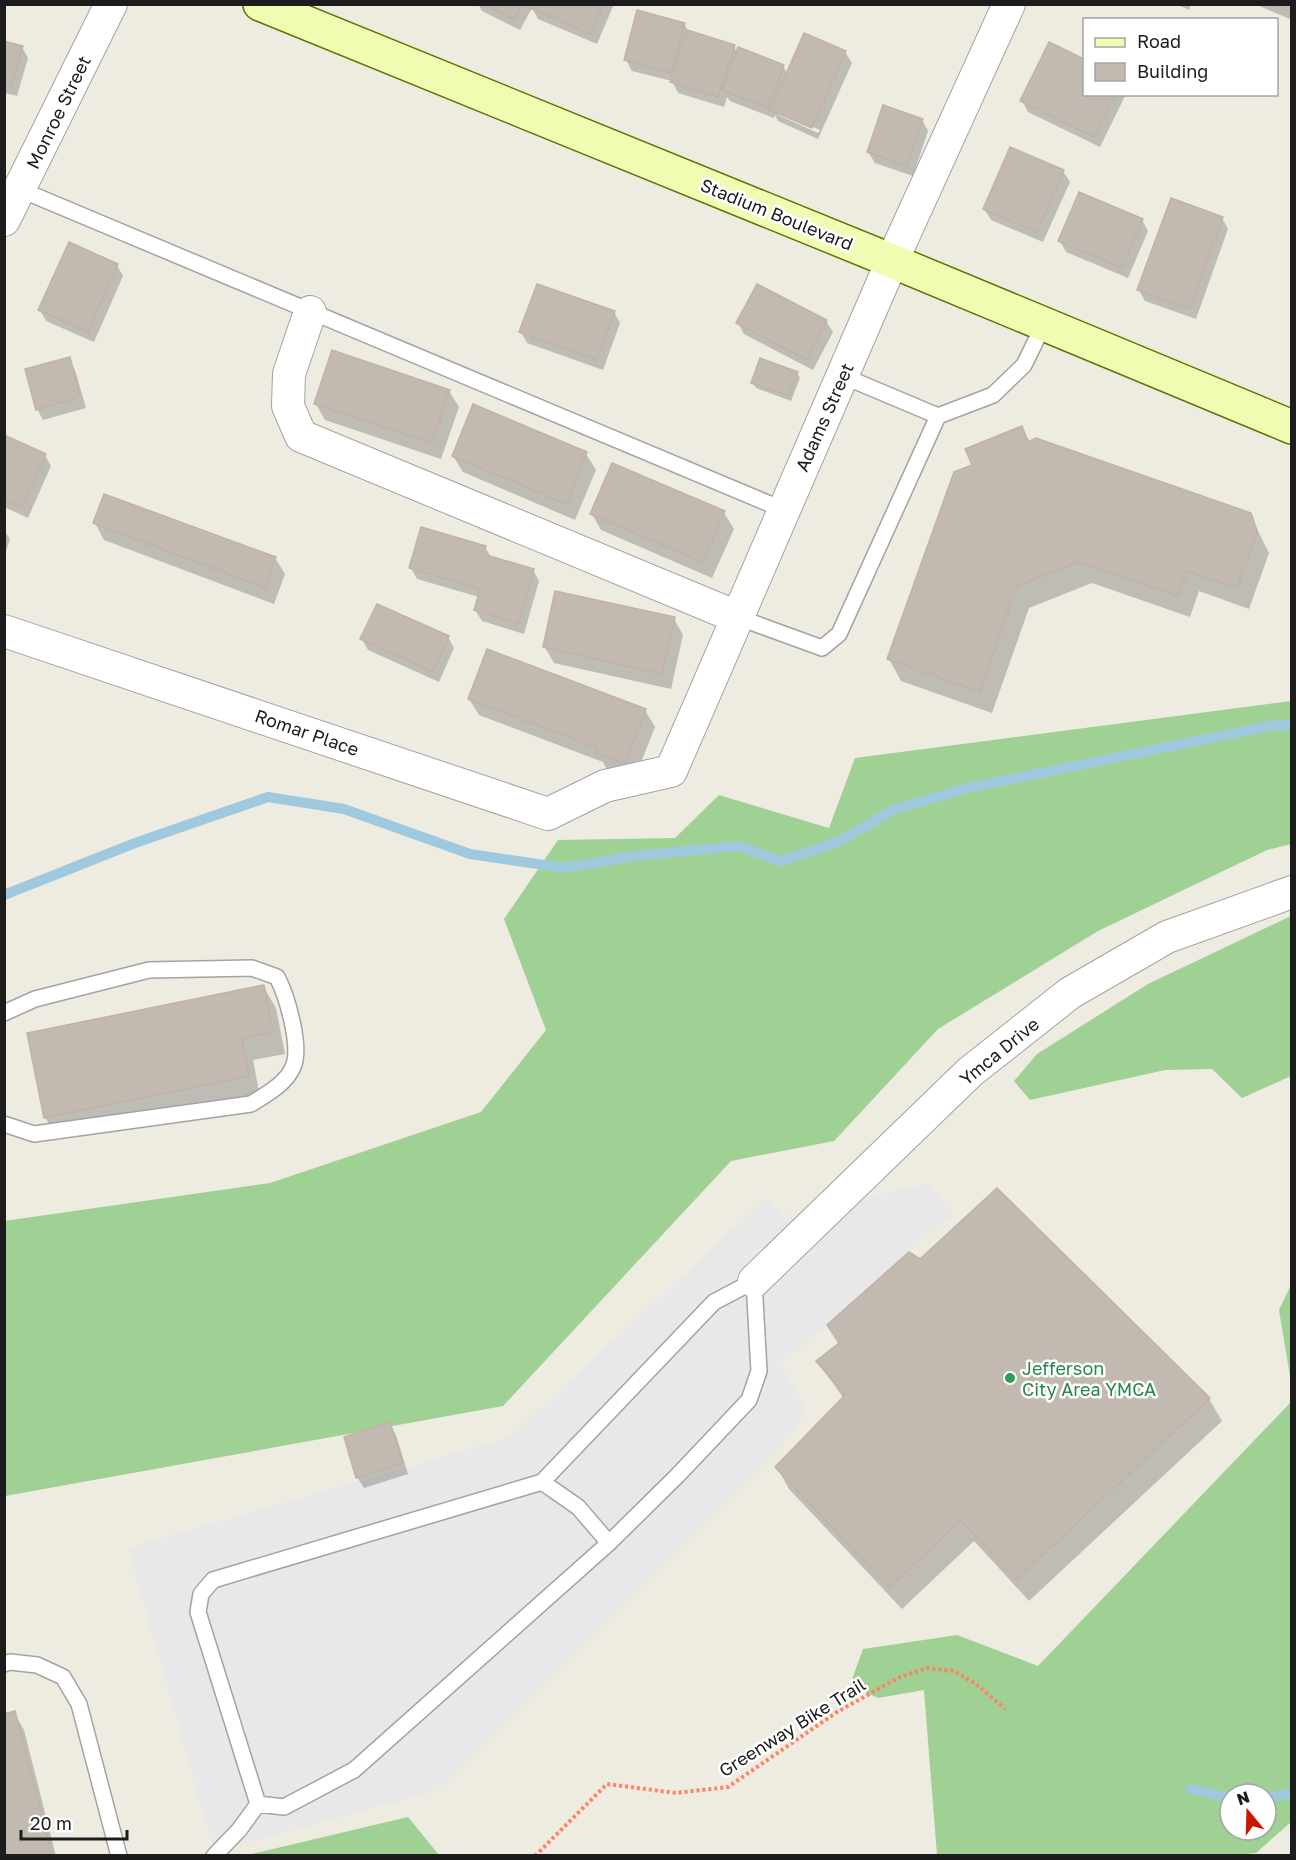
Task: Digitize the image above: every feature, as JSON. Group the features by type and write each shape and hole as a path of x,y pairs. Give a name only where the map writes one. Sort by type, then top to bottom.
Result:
{"main road":[{"name":"Stadium Boulevard","path":"260,4 892,261 1292,427"}],"street":[{"name":"Monroe Street","path":"4,220 111,4"},
{"name":"Adams Street","path":"605,786 671,771 1002,7"},
{"path":"310,312 289,374 288,406 301,436 737,617"},
{"name":"Romar Place","path":"4,631 548,814 605,786"},
{"name":"Ymca Drive","path":"754,1281 970,1072 1070,993 1167,937 1292,892"}],"lane":[{"path":"20,189 784,510"},
{"path":"843,376 938,416 993,395 1024,365 1044,324"},
{"path":"737,617 822,648 838,634 938,416"},
{"path":"4,1013 35,999 149,970 252,968 278,977 286,996 294,1029 293,1067 274,1090 251,1104 34,1134 4,1124"},
{"path":"754,1281 759,1371 749,1400 678,1475 609,1543 354,1770 284,1807 258,1804 198,1612 201,1594 213,1580 542,1482 714,1302 754,1281"},
{"path":"542,1482 578,1507 609,1543"},
{"path":"4,1664 10,1662 38,1665 63,1677 79,1704 119,1856"},
{"path":"214,1856 258,1804"}],"path":[{"name":"Greenway Bike Trail","path":"535,1856 607,1784 676,1793 728,1787 837,1712 900,1677 927,1668 954,1671 976,1684 1005,1709"}],"green space":[{"path":"1291,701 1291,844 1267,850 1098,931 938,1029 834,1141 731,1161 503,1406 5,1496 4,1221 270,1183 481,1112 546,1030 504,919 558,840 675,838 719,795 829,828 855,758"},
{"path":"1291,916 1291,1076 1242,1098 1212,1069 1165,1070 1030,1100 1014,1081 1037,1054 1148,984"},
{"path":"1291,1285 1291,1382 1279,1310"},
{"path":"1291,1402 1291,1822 1278,1834 1278,1782 1218,1782 1218,1842 1268,1842 1256,1853 1220,1856 937,1855 924,1690 878,1698 850,1685 863,1649 957,1635 1038,1666"},
{"path":"408,1817 439,1855 248,1855"}],"shaded area":[{"path":"927,1184 954,1213 781,1365 802,1402 801,1423 781,1447 439,1790 214,1852 128,1548 508,1438 767,1197 784,1216"}],"building":[{"path":"484,4 522,4 514,20"},
{"path":"532,4 603,4 591,34 530,8"},
{"path":"1272,4 1292,4 1292,13"},
{"path":"637,10 685,23 671,73 624,60"},
{"path":"687,30 735,45 718,97 670,82"},
{"path":"804,33 846,51 812,128 770,110"},
{"path":"4,41 23,46 11,86 4,84"},
{"path":"1049,42 1083,59 1083,96 1114,96 1094,137 1020,101"},
{"path":"738,47 784,65 768,108 722,90"},
{"path":"883,105 923,119 907,166 867,152"},
{"path":"1010,147 1064,170 1037,232 983,209"},
{"path":"1079,192 1143,219 1122,268 1058,241"},
{"path":"1171,198 1223,217 1190,309 1137,290"},
{"path":"69,242 118,264 88,332 38,310"},
{"path":"537,284 615,311 597,360 519,332"},
{"path":"757,284 827,320 807,360 736,323"},
{"path":"332,350 450,390 432,443 314,404"},
{"path":"70,357 80,397 36,410 25,369"},
{"path":"760,358 798,372 789,396 751,383"},
{"path":"473,404 587,452 566,504 452,456"},
{"path":"1022,426 1028,442 1036,438 1251,513 1257,531 1237,588 1187,571 1178,596 1079,562 1017,586 980,692 887,659 954,472 972,465 965,449"},
{"path":"4,435 46,454 22,508 4,500"},
{"path":"612,463 725,511 703,562 590,514"},
{"path":"104,494 276,557 265,588 93,523"},
{"path":"421,527 486,546 483,554 534,569 518,624 474,610 480,589 409,568"},
{"path":"555,591 675,617 662,674 543,647"},
{"path":"377,604 449,636 433,672 360,639"},
{"path":"487,649 646,709 625,764 596,753 598,748 468,699"},
{"path":"264,985 273,1032 242,1039 249,1076 44,1118 27,1033"},
{"name":"Jefferson City Area YMCA","path":"997,1188 1210,1398 1016,1580 961,1520 889,1588 775,1467 845,1395 816,1361 839,1343 827,1325 909,1252 920,1259"},
{"path":"390,1422 403,1463 356,1478 344,1437"},
{"path":"15,1711 52,1855 49,1856 4,1856 4,1714"}],"waterway":[{"path":"4,895 135,843 268,797 344,809 470,854 564,868 635,856 738,846 781,861 838,842 895,809 968,788 1269,726 1292,725"},
{"path":"1191,1789 1218,1795"},
{"path":"1278,1796 1292,1793"}],"place":[{"name":"Jefferson City Area YMCA","path":"1010,1378"}]}
